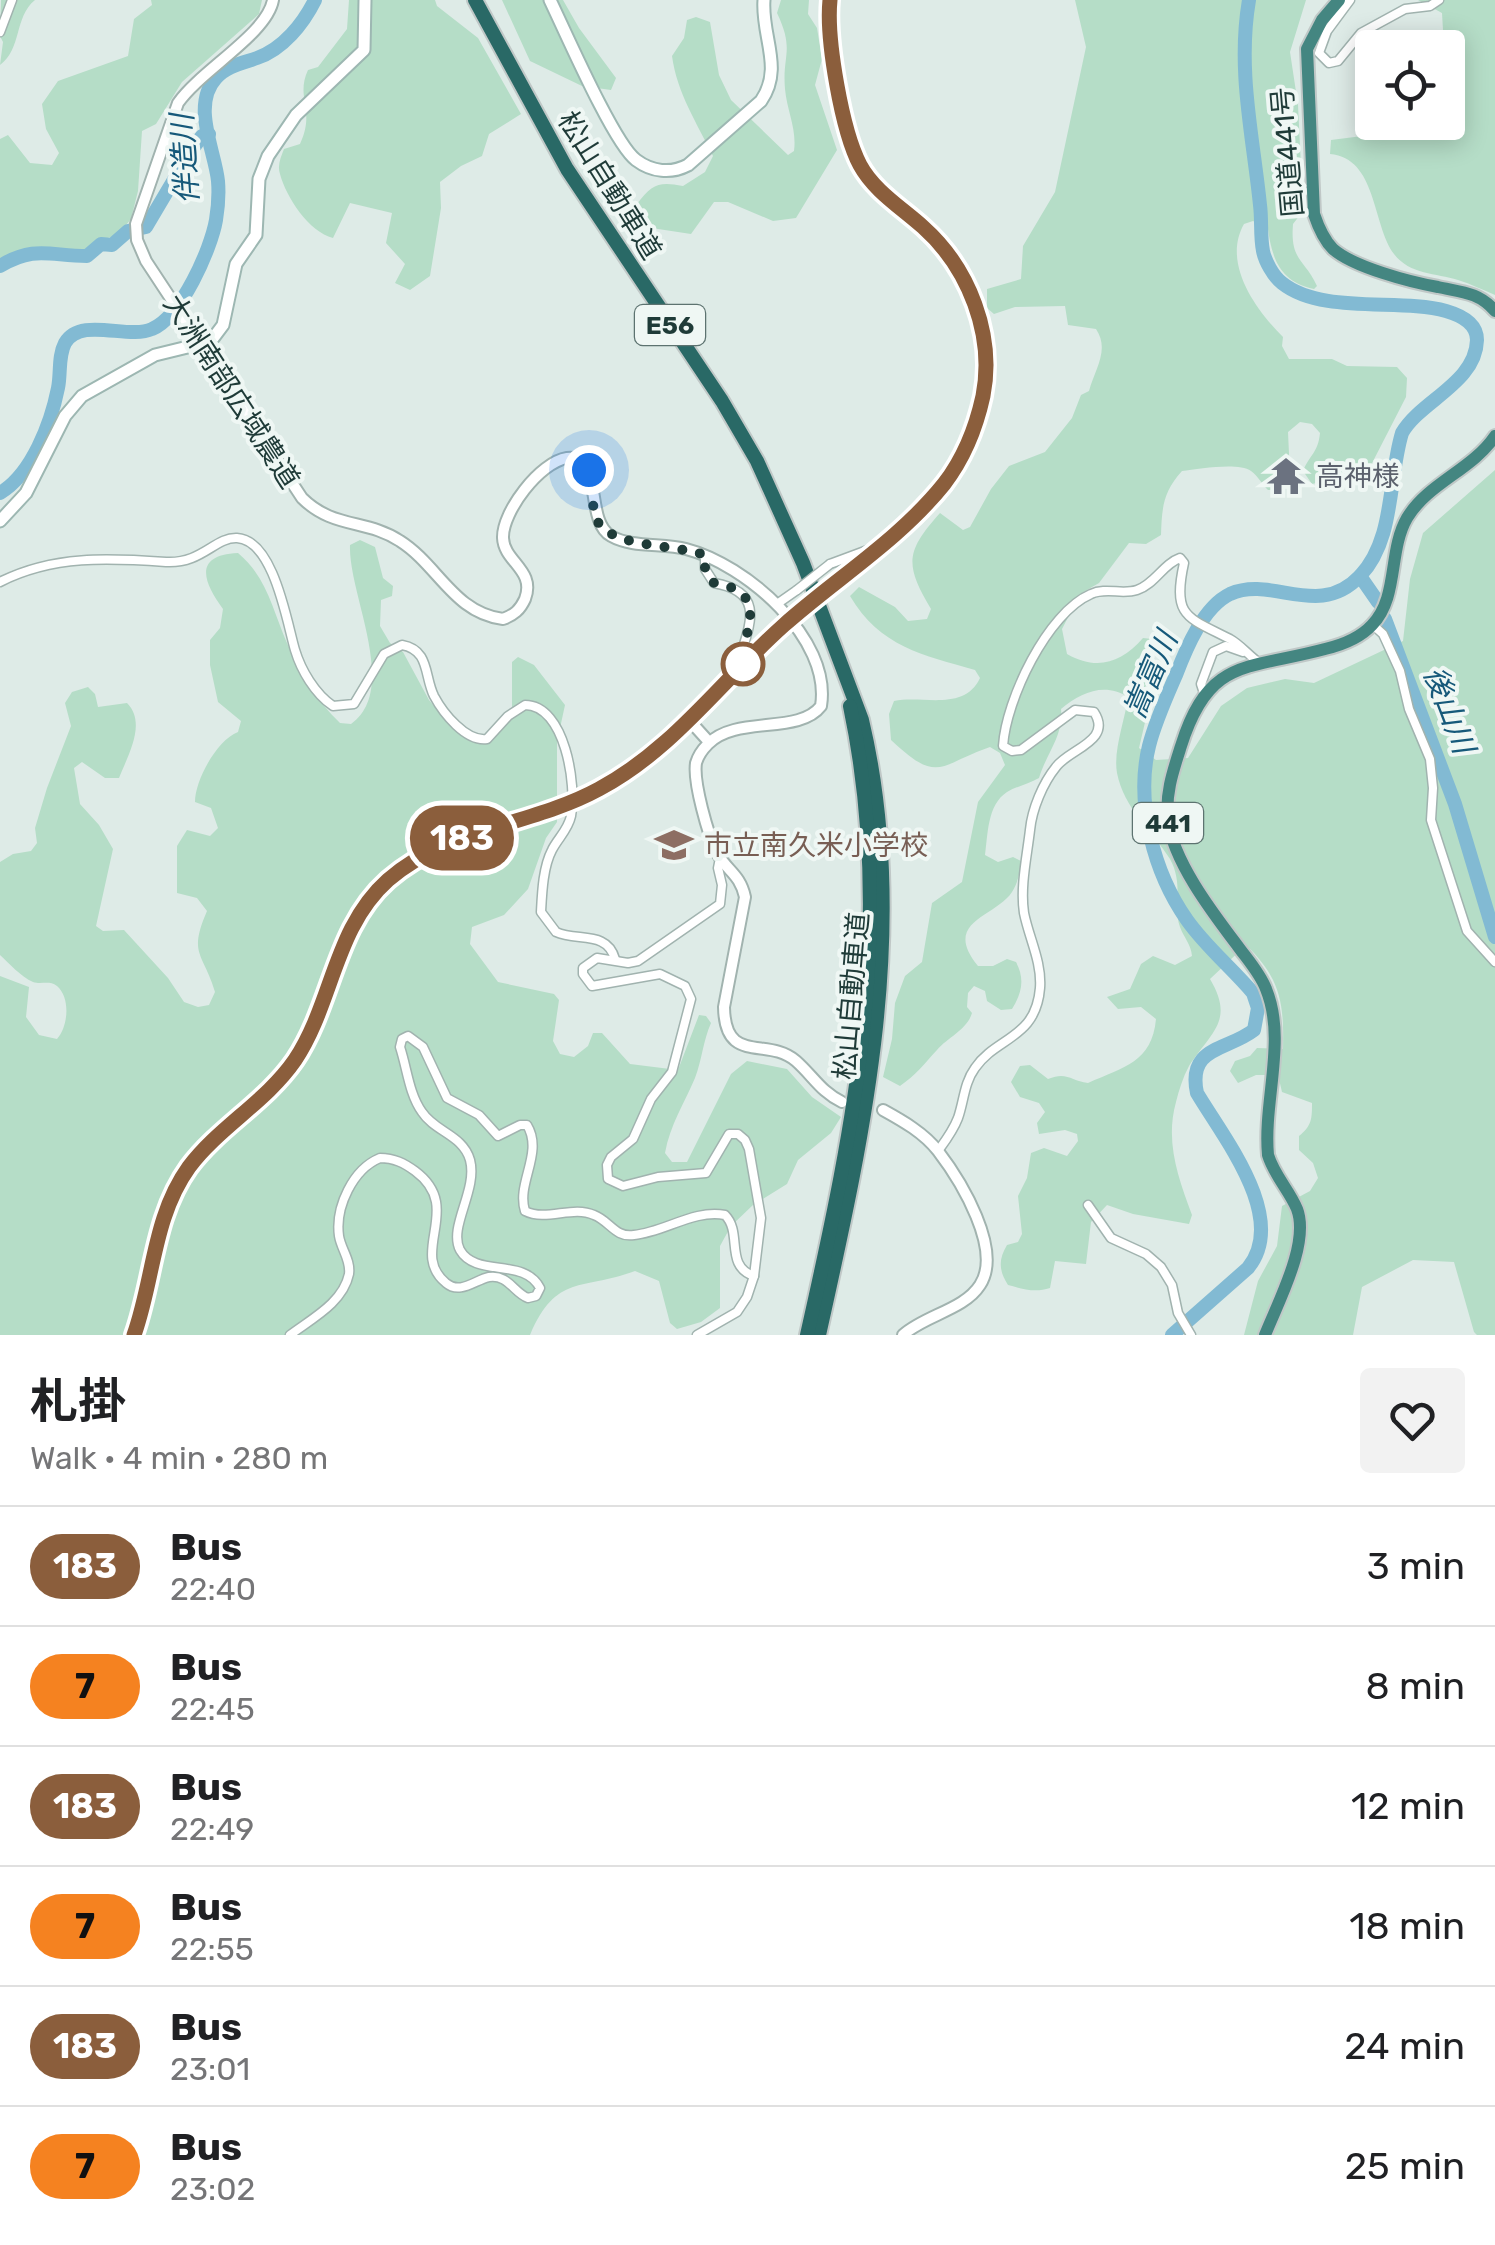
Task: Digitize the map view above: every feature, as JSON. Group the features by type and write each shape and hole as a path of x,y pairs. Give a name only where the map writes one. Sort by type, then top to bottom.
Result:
{"highway":[{"name":"松山自動車道","path":"475,0 567,169 722,401 757,461 790,530 869,747 883,872 884,942 864,1119 820,1335"},
{"path":"134,1335 172,1195 214,1139 272,1088 295,1060 344,941 366,902 416,858 452,842 560,808 634,770 690,721 783,626 921,512 964,453 974,432 984,391 981,324 968,285 951,257 860,166 842,104 830,0"},
{"name":"国道441号","path":"1340,0 1312,34 1305,66 1314,214 1320,232 1332,248 1347,258 1421,283 1478,296 1495,311"},
{"path":"1204,693 1238,670 1342,644 1373,625 1385,603 1406,520 1429,493 1478,458 1495,436"},
{"name":"松山自動車道","path":"807,1335 852,1115 872,942 867,834 852,714 840,661"},
{"name":"441","path":"1204,693 1188,724 1170,779 1168,823 1174,844 1207,906 1265,984 1271,1001 1268,1154 1272,1168 1295,1205 1301,1236 1266,1335"}],"main road":[{"path":"0,521 26,493 65,416 82,396 156,355 214,337 222,325 236,264 256,236 258,180 268,156 296,115 364,50 365,0"},
{"path":"550,0 625,150 648,167 676,171 761,101 769,89 773,68 764,0"}],"street":[{"path":"0,32 12,0"},
{"name":"大洲南部広域農道","path":"274,0 263,23 190,86 178,103 136,224 136,240 146,261 312,509 404,543 463,603 478,613 504,619 519,610 528,589 527,580 503,541 505,526 518,499 542,470 568,458 580,460 589,470 596,517 606,534 622,541 705,555 759,586 809,648 818,672 822,706 804,719 764,723 710,742"},
{"path":"1350,0 1322,40 1319,54 1328,62 1338,61 1361,33 1406,10 1430,6 1439,0"},
{"path":"0,582 92,558 185,563 226,540 245,540 280,588 295,650 305,673 323,700 332,706 354,704 384,654 402,645 416,650 434,697 475,739 487,739 524,705 543,710 554,720 560,735 573,793 567,829 549,856 541,912 556,932 601,940 616,959"},
{"path":"777,604 830,564 879,548"},
{"path":"705,555 705,570 714,583 741,590 748,599 750,616 736,671"},
{"path":"938,1151 952,1132 976,1066 1014,1038 1035,1008 1040,989 1039,968 1023,900 1033,811 1057,765 1095,737 1099,728 1094,712 1075,710 1021,750 1005,749 1004,733 1010,710 1042,643 1072,606 1105,590 1138,590 1176,558 1184,563 1178,596 1184,612 1195,624 1219,635 1261,664"},
{"path":"1373,625 1383,634 1400,671 1409,709 1430,759 1431,820 1467,931 1495,962"},
{"path":"1204,693 1201,684 1212,652 1226,646 1247,653"},
{"path":"690,721 710,742 695,766 710,838 720,858 741,881 745,897 724,1022 729,1034 748,1048 781,1052 795,1060 824,1094 842,1102"},
{"path":"697,1335 737,1312 754,1276 761,1218 749,1149 738,1134 729,1134 706,1172 658,1177 623,1186 608,1179 607,1165 633,1138 650,1099 672,1072 691,999 685,986 660,974 592,986 586,981 583,968 590,961 638,962 715,910 722,894 720,858"},
{"path":"290,1335 330,1306 344,1284 349,1274 339,1238 342,1204 357,1176 380,1158 394,1158 409,1167 438,1197 432,1250 446,1283 457,1288 490,1277 504,1278 528,1298 536,1296 540,1288 526,1274 479,1264 460,1250 456,1239 458,1226 472,1182 469,1156 451,1134 432,1124 414,1099 400,1047 402,1039 408,1036 423,1048 454,1105 479,1115 498,1136 528,1125 533,1141 521,1198 525,1212 547,1216 588,1213 622,1236 725,1214 733,1223 736,1261 754,1276"},
{"path":"883,1110 906,1123 938,1151 986,1238 988,1263 982,1282 972,1295 903,1335"},
{"path":"1088,1205 1111,1238 1146,1254 1161,1267 1172,1285 1178,1314 1191,1335"}],"green space":[{"path":"1,0 35,0 24,15 12,50 0,65 3,42"},
{"path":"151,0 262,0 259,14 182,82 156,124 142,131 138,191 131,219 117,236 81,251 34,247 14,255 0,267 0,139 8,135 30,163 52,165 59,153 46,129 42,104 58,81 128,56 134,19 152,5"},
{"path":"349,0 435,0 437,6 478,38 521,114 489,134 482,156 440,182 441,208 430,276 410,290 395,283 405,264 386,243 392,213 350,203 333,238 315,229 300,212 279,171 284,149 300,144 304,132 308,70 318,67 347,29"},
{"path":"502,0 563,0 616,78 611,90 582,86 530,61"},
{"path":"781,0 809,0 808,14 817,28 822,59 815,85 837,150 796,218 773,221 728,202 714,202 691,234 645,227 637,204 647,192 662,184 683,186 705,172 713,156 688,108 672,56 684,38 687,20 696,17 710,22 719,75 731,100 788,155 794,151 785,89 787,45 777,13"},
{"path":"1075,0 1306,0 1290,52 1298,105 1302,187 1300,215 1293,224 1293,236 1296,252 1317,286 1303,286 1286,275 1272,250 1268,229 1253,221 1244,224 1238,239 1239,270 1262,313 1283,337 1282,346 1289,359 1332,359 1347,366 1397,367 1407,378 1406,397 1368,471 1312,484 1303,471 1320,433 1312,424 1300,422 1288,432 1283,490 1268,490 1245,468 1182,471 1165,500 1161,535 1146,544 1129,543 1099,583 1080,594 1062,629 1067,654 1088,662 1108,662 1143,638 1152,639 1153,688 1139,748 1156,760 1188,758 1221,706 1247,688 1285,679 1314,683 1403,641 1410,579 1423,533 1495,470 1495,1335 1474,1332 1454,1262 1413,1260 1362,1287 1353,1335 1244,1335 1258,1281 1277,1246 1282,1206 1310,1191 1318,1178 1313,1163 1299,1150 1299,1136 1307,1129 1312,1103 1282,1092 1278,1075 1256,1075 1238,1083 1230,1071 1235,1061 1250,1056 1257,1048 1283,1049 1278,992 1267,969 1246,945 1210,979 1217,993 1220,1016 1212,1035 1187,1070 1173,1117 1178,1173 1192,1215 1189,1224 1107,1205 1091,1222 1086,1264 1055,1261 1050,1288 1045,1289 1019,1288 1005,1280 1002,1256 1007,1245 1018,1242 1022,1234 1018,1196 1027,1178 1031,1153 1044,1148 1067,1156 1078,1141 1077,1134 1065,1130 1039,1134 1037,1123 1045,1112 1039,1103 1020,1097 1011,1082 1020,1066 1030,1065 1048,1079 1065,1076 1088,1083 1134,1061 1149,1045 1156,1019 1141,1007 1118,1009 1107,997 1130,989 1141,964 1153,956 1175,965 1192,956 1178,920 1174,868 1126,798 1117,773 1118,745 1128,697 1119,693 1093,691 1061,709 1057,735 1039,778 1007,792 992,812 985,855 998,862 1013,857 1021,861 1019,873 1012,892 975,921 965,939 978,966 993,966 1007,959 1016,962 1021,986 1012,1009 1001,1010 987,1001 985,991 974,986 968,993 967,1007 972,1013 962,1029 900,1086 883,1077 895,1003 905,976 922,962 932,903 962,882 978,802 1005,765 1000,753 990,747 948,765 930,767 891,740 889,714 894,701 953,699 973,689 980,678 975,670 889,638 850,596 859,587 895,607 908,621 927,619 931,609 913,569 920,538 940,513 963,530 970,527 1009,466 1045,452 1072,418 1081,395 1089,391 1102,352 1096,329 1068,325 1065,306 1015,307 994,314 987,308 987,289 1021,279 1023,246 1055,192 1086,47"},
{"path":"1418,0 1495,0 1495,295 1458,280 1415,270 1400,261 1387,241 1365,179 1345,158 1330,154 1331,140 1355,137 1355,140 1465,140 1465,30 1443,30 1442,13"},
{"path":"360,540 375,547 383,578 393,586 392,596 381,600 380,626 390,643 403,652 429,700 444,718 472,735 492,741 512,713 512,662 518,657 534,665 565,705 557,742 557,822 546,838 528,889 504,915 472,927 470,944 498,982 554,994 559,1000 553,1041 560,1054 574,1057 588,1046 593,1033 602,1033 630,1064 678,1070 699,1015 706,1016 711,1023 697,1071 667,1143 665,1153 672,1162 687,1162 731,1074 747,1061 787,1069 812,1097 841,1117 831,1133 798,1160 787,1184 753,1205 731,1226 720,1246 720,1308 701,1322 677,1329 670,1323 659,1281 635,1271 561,1293 540,1315 530,1335 0,1335 0,976 29,987 26,1017 39,1035 57,1039 66,1012 57,986 29,980 0,955 0,862 13,854 31,851 37,843 35,828 71,726 65,703 72,692 88,687 95,694 98,707 127,703 135,720 134,739 119,778 105,778 82,762 74,768 80,804 113,849 96,926 103,931 124,930 168,978 184,1002 198,1007 209,1005 215,992 198,945 207,911 197,898 177,893 177,846 187,830 210,836 218,828 211,808 195,802 196,793 209,762 222,743 238,732 241,721 218,702 210,665 210,640 220,628 223,609 207,580 208,564 238,553 248,562 263,584 310,686 340,723 351,724 365,708 371,688 368,640 351,565 350,545"}],"waterway":[{"name":"伴造川","path":"0,493 31,461 45,432 55,402 63,348 72,335 93,330 152,329 184,297 208,248 217,211 218,181 205,115 209,89 225,71 284,42 315,0"},
{"name":"嵩富川","path":"1172,1335 1248,1268 1259,1248 1261,1226 1248,1178 1197,1093 1195,1078 1204,1058 1254,1030 1258,1008 1253,993 1187,920 1165,881 1146,814 1145,768 1151,737 1190,641 1220,600 1230,594 1263,589 1328,595 1344,589 1360,576 1385,527 1402,433 1458,380 1474,355 1477,340 1471,324 1451,313 1427,307 1318,299 1282,283 1273,272 1262,245 1247,103 1249,0"},
{"path":"0,266 33,254 87,256 101,244 112,245 128,231 146,227 191,151 202,136 209,134"},
{"name":"後山川","path":"1360,576 1378,602"},
{"name":"後山川","path":"1385,619 1455,804 1495,937"}],"bus line":[{"name":"183","path":"134,1335 172,1195 214,1139 272,1088 295,1060 344,941 366,902 416,858 452,842 560,808 634,770 690,721 783,626 921,512 964,453 974,432 984,391 981,324 968,285 951,257 860,166 842,104 828,13 830,0"}],"place":[{"name":"高神様","path":"1286,476"},
{"name":"市立南久米小学校","path":"674,845"}],"route":[{"path":"589,470 596,517 606,534 622,541 705,555 705,570 714,583 741,590 748,599 750,616 736,671 743,664"}]}
